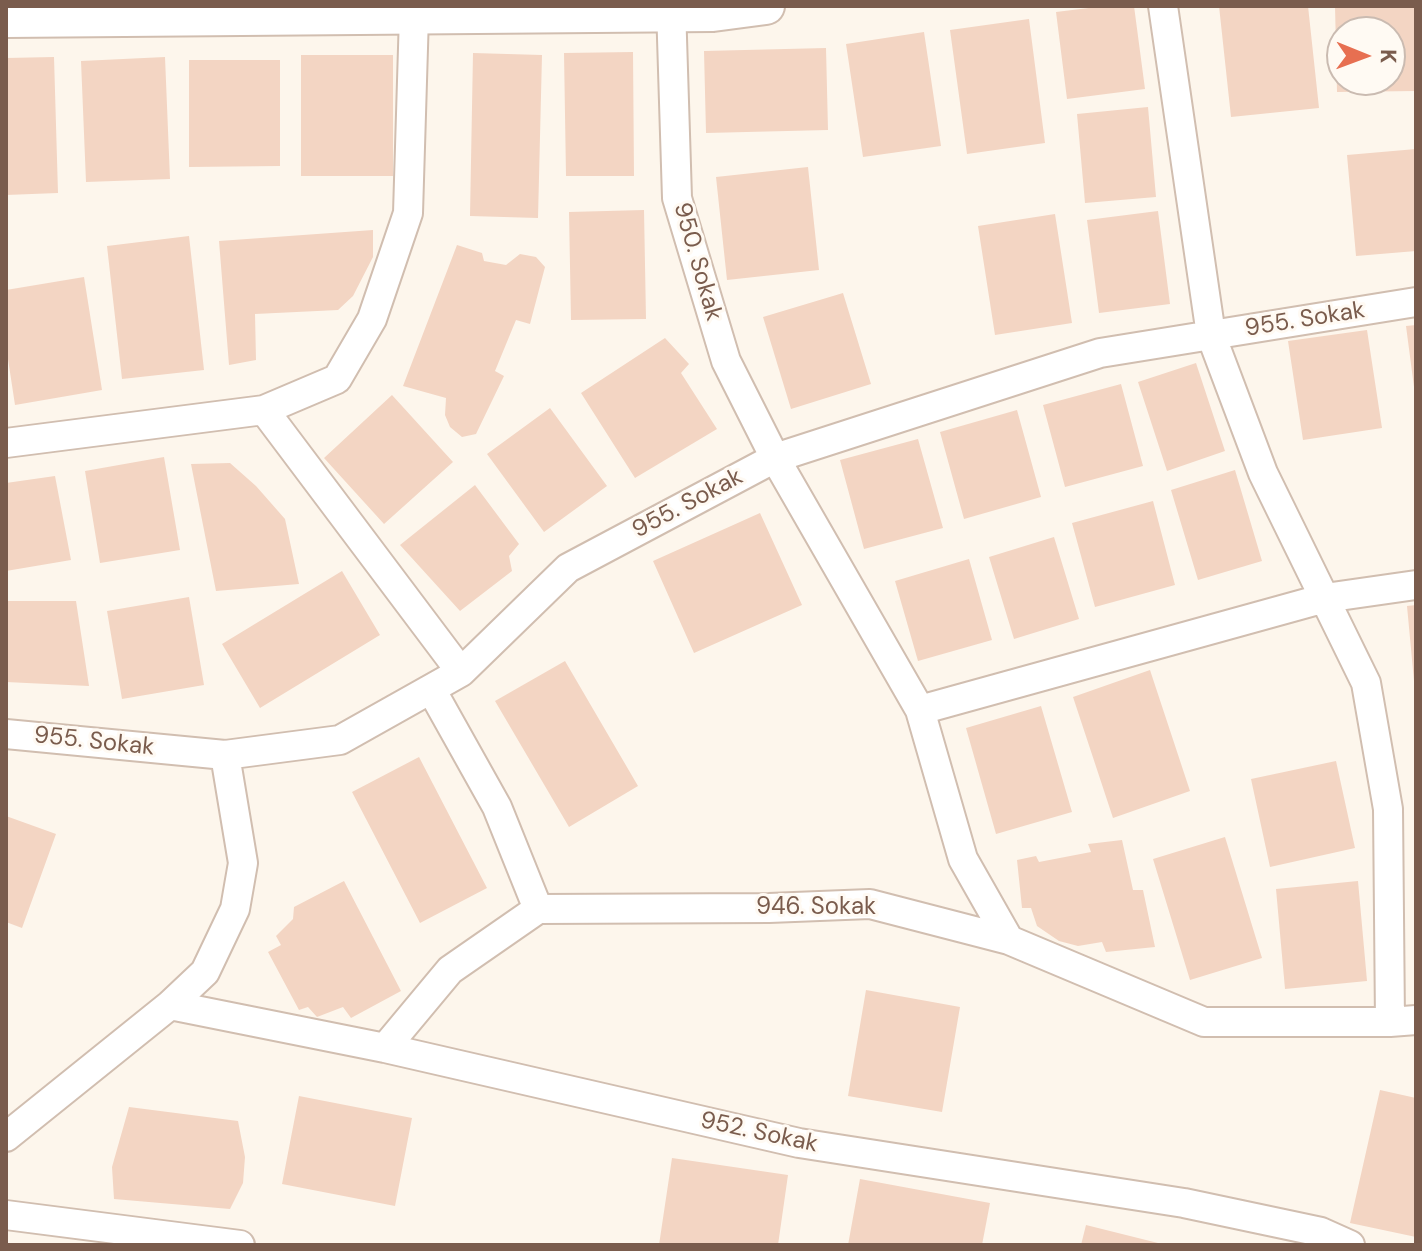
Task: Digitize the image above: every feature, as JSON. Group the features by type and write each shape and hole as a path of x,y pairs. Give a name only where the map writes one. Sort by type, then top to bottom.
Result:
{"street":[{"path":"6,19 671,9 713,13 766,6"},
{"path":"1163,6 1211,335 1263,473 1366,683 1388,809 1403,1021"},
{"name":"950. Sokak","path":"671,9 677,198 726,361 775,458 920,710 963,859 1009,940"},
{"path":"6,443 264,410 337,379 372,319 408,213 414,15"},
{"name":"955. Sokak","path":"6,734 225,755 340,740 461,672 568,568 775,458 1100,353 1416,302"},
{"path":"264,410 461,672"},
{"path":"920,710 1325,598 1416,585"},
{"path":"385,1048 450,970 538,909 497,807 431,689"},
{"path":"6,1137 170,1005 205,972 235,909 243,863 225,755"},
{"name":"946. Sokak","path":"538,909 769,908 870,904 1009,940 1204,1022 1403,1021"},
{"name":"952. Sokak","path":"170,1005 385,1048 799,1143 1184,1203 1321,1232 1350,1245"},
{"path":"6,1215 240,1245"}],"building":[{"path":"1134,6 1145,89 1067,99 1056,12"},
{"path":"1219,6 1308,6 1319,108 1231,117"},
{"path":"1335,6 1416,6 1416,91 1406,91 1406,16 1335,16"},
{"path":"1029,19 1045,143 967,154 950,30"},
{"path":"924,32 941,146 863,157 846,44"},
{"path":"826,48 828,130 706,133 704,51"},
{"path":"633,52 634,176 566,176 564,53"},
{"path":"473,53 542,55 538,218 470,216"},
{"path":"301,55 393,55 393,176 301,176"},
{"path":"54,57 58,193 6,195 6,58"},
{"path":"165,57 170,179 86,182 81,61"},
{"path":"189,60 280,60 280,166 189,167"},
{"path":"1148,107 1156,197 1085,203 1077,114"},
{"path":"1416,149 1416,251 1356,256 1347,155"},
{"path":"808,167 819,270 727,280 716,177"},
{"path":"644,210 646,319 571,320 569,212"},
{"path":"1158,211 1170,304 1099,313 1087,220"},
{"path":"1055,214 1072,323 995,335 978,226"},
{"path":"373,230 373,257 353,296 338,310 255,314 256,360 229,365 219,241"},
{"path":"189,236 204,370 122,379 107,246"},
{"path":"457,245 482,253 484,261 506,265 520,254 536,257 545,267 530,324 516,320 495,371 504,376 476,434 462,437 450,427 445,415 446,398 403,386"},
{"path":"84,277 102,390 15,405 6,346 6,290"},
{"path":"843,293 871,384 791,409 763,317"},
{"path":"1416,325 1416,386 1414,387 1406,326"},
{"path":"1367,330 1382,428 1303,440 1288,341"},
{"path":"665,338 689,364 681,373 717,429 635,478 581,393"},
{"path":"1196,363 1225,451 1167,471 1138,382"},
{"path":"1121,384 1143,466 1065,487 1043,405"},
{"path":"392,395 453,462 384,524 324,458"},
{"path":"550,408 607,486 544,532 487,454"},
{"path":"1017,410 1041,497 964,519 940,432"},
{"path":"918,439 943,528 864,549 840,460"},
{"path":"164,457 180,550 100,563 85,471"},
{"path":"230,463 256,486 285,519 299,584 216,591 191,464"},
{"path":"1235,470 1262,561 1198,580 1171,490"},
{"path":"55,476 71,560 6,571 6,483"},
{"path":"475,485 519,544 509,556 512,571 460,611 400,545"},
{"path":"1153,501 1175,585 1095,607 1072,523"},
{"path":"760,513 802,605 694,653 653,561"},
{"path":"1054,537 1079,619 1014,639 989,557"},
{"path":"969,559 992,640 918,661 895,581"},
{"path":"342,571 380,635 260,708 222,644"},
{"path":"189,597 204,685 122,699 107,611"},
{"path":"6,601 76,601 89,686 6,682"},
{"path":"1416,605 1416,681 1414,681 1407,606"},
{"path":"565,661 638,786 569,827 495,701"},
{"path":"1150,670 1190,791 1113,818 1073,697"},
{"path":"1041,706 1072,812 996,834 966,728"},
{"path":"419,757 487,888 420,923 352,792"},
{"path":"1336,761 1355,848 1270,867 1251,779"},
{"path":"6,816 56,834 22,928 6,922"},
{"path":"1225,837 1262,958 1190,980 1153,859"},
{"path":"1122,840 1133,890 1143,890 1155,947 1106,952 1102,942 1078,946 1059,941 1037,926 1031,908 1022,908 1017,860 1036,856 1039,862 1091,852 1088,844"},
{"path":"344,881 401,991 351,1018 343,1007 317,1017 308,1007 299,1010 268,952 281,945 276,936 293,919 294,907"},
{"path":"1358,881 1367,981 1285,989 1276,889"},
{"path":"866,990 960,1007 942,1112 848,1096"},
{"path":"1380,1090 1416,1098 1416,1237 1350,1223"},
{"path":"299,1096 412,1118 395,1206 282,1184"},
{"path":"129,1107 238,1121 245,1157 243,1183 230,1209 114,1199 112,1167"},
{"path":"672,1158 788,1175 778,1245 659,1245"},
{"path":"860,1179 990,1203 982,1245 848,1245"},
{"path":"1086,1225 1162,1244 1162,1245 1081,1245"}]}
